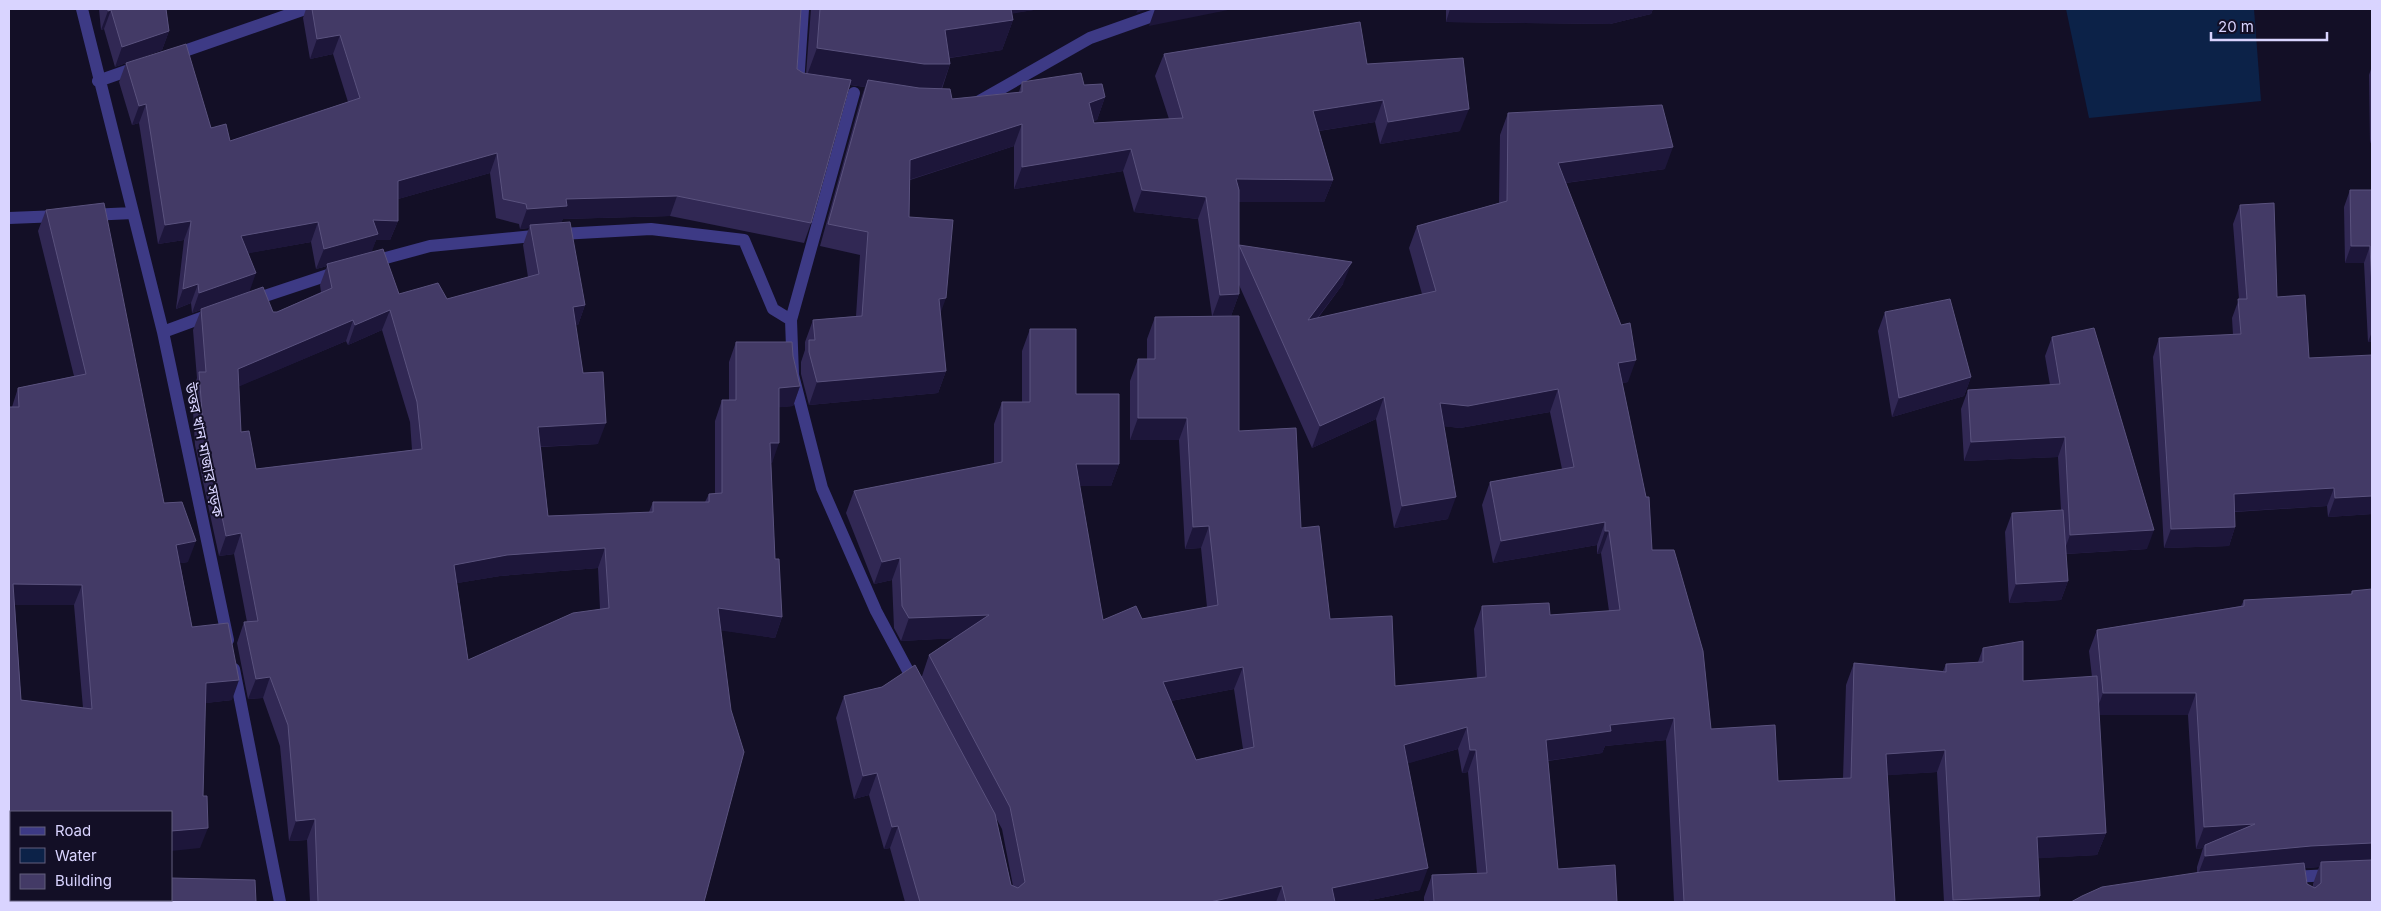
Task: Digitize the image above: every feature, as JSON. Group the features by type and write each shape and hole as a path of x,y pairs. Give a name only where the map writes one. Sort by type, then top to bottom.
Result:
{"street":[{"name":"উত্তর খান মাজার সড়ক","path":"82,9 98,81 163,332 233,664 280,902"},
{"path":"98,81 305,9"},
{"path":"803,9 797,85 807,87"},
{"path":"965,104 974,104 1090,38 1172,9"},
{"path":"854,93 791,320 793,375 822,488 876,610 920,694"},
{"path":"9,218 133,213"},
{"path":"163,332 354,267 430,246 542,234 651,229 744,240 773,310 791,320"},
{"path":"2274,879 2343,874"},
{"path":"2304,876 2305,894"}],"water":[{"path":"2066,9 2254,9 2261,101 2089,118"}],"building":[{"path":"108,9 166,9 169,31 122,47 111,10 108,11"},
{"path":"312,9 801,9 797,69 803,73 851,80 811,223 677,196 566,199 567,206 527,209 526,204 503,199 497,153 398,181 398,221 373,220 378,234 324,249 318,222 241,236 256,273 199,293 198,284 183,289 191,221 165,225 146,104 139,106 126,63 186,44 211,128 226,124 230,141 360,98 340,35 317,39"},
{"path":"820,9 1011,9 1013,20 945,30 950,64 924,64 817,48"},
{"path":"1360,22 1367,64 1463,58 1469,109 1388,122 1383,100 1313,111 1333,180 1236,179 1239,190 1239,294 1220,295 1206,197 1142,190 1131,149 1022,167 1022,124 910,160 909,217 953,220 946,298 939,299 946,371 817,382 809,352 809,340 815,340 813,320 862,316 868,232 828,224 868,80 919,88 950,89 952,99 1022,92 1022,82 1081,73 1084,85 1102,84 1105,97 1089,103 1094,123 1183,118 1164,54"},
{"path":"1662,105 1673,147 1558,163 1621,325 1630,323 1636,360 1618,363 1646,497 1649,497 1652,550 1674,550 1703,651 1711,729 1775,725 1778,781 1851,778 1854,663 1946,672 1946,664 1983,662 1983,648 2023,641 2023,681 2097,676 2106,833 2037,837 2040,896 1953,900 1945,750 1886,754 1895,902 1684,902 1674,718 1610,725 1611,731 1546,740 1558,869 1615,865 1617,902 1434,902 1432,875 1487,873 1476,750 1470,750 1467,727 1404,745 1428,868 1332,888 1335,902 1286,902 1282,886 1210,902 920,902 898,826 892,827 877,773 863,776 844,696 882,687 915,665 995,814 1011,885 1018,888 1025,882 1010,807 929,655 989,615 909,618 902,606 900,558 882,562 854,491 1002,462 1002,402 1030,402 1030,329 1076,329 1076,394 1119,394 1119,464 1076,464 1103,620 1136,606 1142,619 1218,605 1209,526 1193,527 1187,418 1138,418 1138,359 1155,359 1155,317 1239,316 1239,431 1296,428 1301,528 1319,526 1330,619 1392,616 1395,686 1486,677 1482,606 1549,603 1550,615 1620,610 1609,531 1605,531 1605,522 1501,541 1490,482 1574,467 1558,389 1468,406 1440,403 1456,497 1402,506 1384,397 1320,426 1239,245 1352,262 1308,320 1436,291 1417,226 1507,201 1508,113","holes":["1243,667 1254,747 1196,760 1163,682"]},
{"path":"2350,190 2372,190 2372,289 2370,246 2351,246"},
{"path":"104,203 164,503 182,502 196,541 176,545 192,627 228,623 239,680 206,683 203,796 207,796 208,828 172,831 172,811 10,811 10,901 172,901 172,878 255,880 256,902 9,902 9,407 19,407 18,388 86,374 46,210","holes":["13,584 82,585 92,709 21,700"]},
{"path":"2274,203 2277,297 2305,295 2309,358 2372,355 2372,496 2335,498 2334,488 2234,494 2235,527 2171,529 2159,338 2241,334 2238,299 2247,299 2240,205"},
{"path":"570,222 585,305 573,307 583,373 603,372 606,423 538,427 548,516 653,512 653,502 709,502 709,494 722,493 722,400 736,400 736,342 792,342 793,356 800,386 779,388 779,443 770,443 775,559 779,559 782,617 718,608 731,710 744,752 704,902 318,902 315,819 296,821 288,725 270,677 256,679 244,622 258,621 241,533 226,536 203,425 199,372 206,372 201,309 263,287 273,312 277,312 332,288 327,264 383,249 399,294 438,283 447,299 539,274 530,225","holes":["390,310 417,402 422,449 256,469 249,431 241,432 238,369 353,320 355,325","605,548 609,608 573,613 468,660 454,565 507,555"]},
{"path":"1950,299 1971,377 1899,398 1885,312"},
{"path":"2094,328 2154,530 2070,535 2065,437 1971,442 1968,390 2060,384 2052,337"},
{"path":"2063,510 2068,581 2016,584 2012,513"},
{"path":"2372,589 2372,843 2311,846 2205,856 2205,845 2255,824 2204,827 2196,693 2103,693 2097,630 2244,606 2244,600 2352,594 2352,591"},
{"path":"2372,860 2372,902 2071,902 2102,887 2201,872 2304,863 2307,884 2315,888 2321,883 2321,862"}]}
